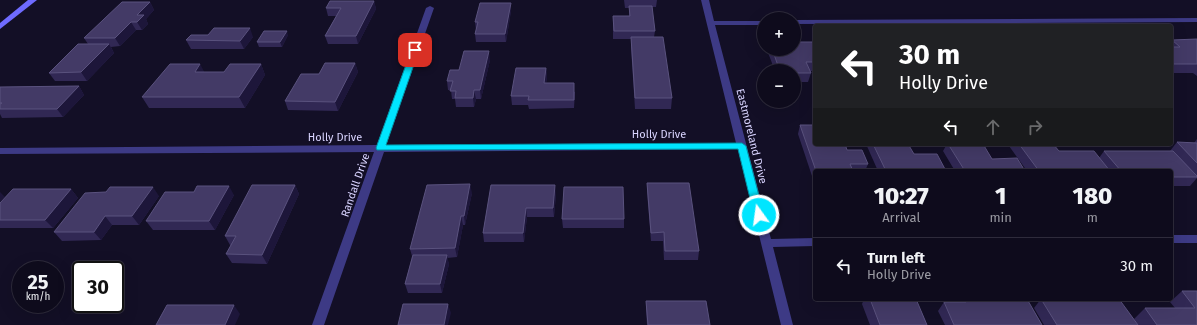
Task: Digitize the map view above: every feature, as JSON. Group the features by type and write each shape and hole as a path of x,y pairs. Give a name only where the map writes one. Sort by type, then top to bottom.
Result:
{"street":[{"path":"0,27 33,0"},
{"name":"Eastmoreland Drive","path":"705,0 787,325"},
{"name":"Randall Drive","path":"318,325 430,8"},
{"path":"801,22 1197,20"},
{"path":"711,23 757,22"},
{"name":"Holly Drive","path":"0,151 742,146"},
{"path":"1173,239 1197,239"},
{"path":"766,242 813,242"}],"building":[{"path":"330,1 374,1 356,36 325,36 341,8 326,8"},
{"path":"122,2 150,2 137,15 144,15 137,22 131,22 115,38 84,38"},
{"path":"480,3 511,3 505,34 475,34 478,22 475,22"},
{"path":"629,6 652,6 655,31 614,31 613,16 630,16"},
{"path":"214,28 250,28 240,41 186,40 191,35 208,35"},
{"path":"264,31 287,31 280,42 257,42"},
{"path":"631,37 663,37 672,98 635,98"},
{"path":"1197,39 1197,64 1173,64 1173,47 1180,47 1173,40"},
{"path":"801,42 812,42 813,62 806,62 811,73 801,73 801,64 777,64 775,56 801,56"},
{"path":"78,44 109,44 81,72 49,73"},
{"path":"464,51 489,51 480,90 474,90 473,98 455,98 456,91 450,91 453,81 447,81 450,70 459,70"},
{"path":"325,63 355,63 335,102 285,101 301,74 319,74"},
{"path":"170,64 200,64 195,72 224,72 230,64 261,64 239,97 142,97"},
{"path":"516,68 546,68 544,83 574,83 574,100 528,100 529,96 511,96"},
{"path":"79,86 57,109 0,109 0,104 2,103 0,103 0,87"},
{"path":"800,125 813,125 813,146 846,146 847,150 862,150 868,164 850,164 852,169 815,169"},
{"path":"1177,142 1197,143 1197,163"},
{"path":"874,146 909,146 914,154 937,154 945,169 885,169"},
{"path":"949,146 984,146 992,159 1017,158 1024,169 964,169"},
{"path":"1020,146 1055,146 1059,151 1094,151 1108,169 1038,169"},
{"path":"1104,151 1173,151 1197,177 1173,177 1173,169 1119,169"},
{"path":"647,183 689,183 699,251 665,251 664,232 651,233"},
{"path":"470,184 464,216 461,216 455,248 410,249 427,185"},
{"path":"252,185 295,185 262,255 226,254 236,236 225,236"},
{"path":"491,185 555,185 553,208 526,208 523,233 483,233"},
{"path":"197,186 229,186 209,221 146,221 165,192 194,192"},
{"path":"110,187 153,187 132,216 105,216 94,232 54,232 85,193 106,192"},
{"path":"564,187 623,187 624,219 562,219"},
{"path":"13,189 71,189 45,220 0,220 0,203"},
{"path":"413,255 447,255 440,284 405,284"},
{"path":"1182,291 1197,291 1197,325 1157,325 1145,308 1195,308"},
{"path":"646,301 706,301 710,325 648,325"},
{"path":"871,301 917,301 927,325 880,325"},
{"path":"965,301 1028,301 1042,325 954,325 944,302 966,302"},
{"path":"1042,301 1120,301 1138,325 1057,325"},
{"path":"403,304 448,304 444,325 398,325"},
{"path":"167,305 234,305 225,325 156,325"}],"route":[{"path":"415,50 380,148 742,146 759,215"}]}
